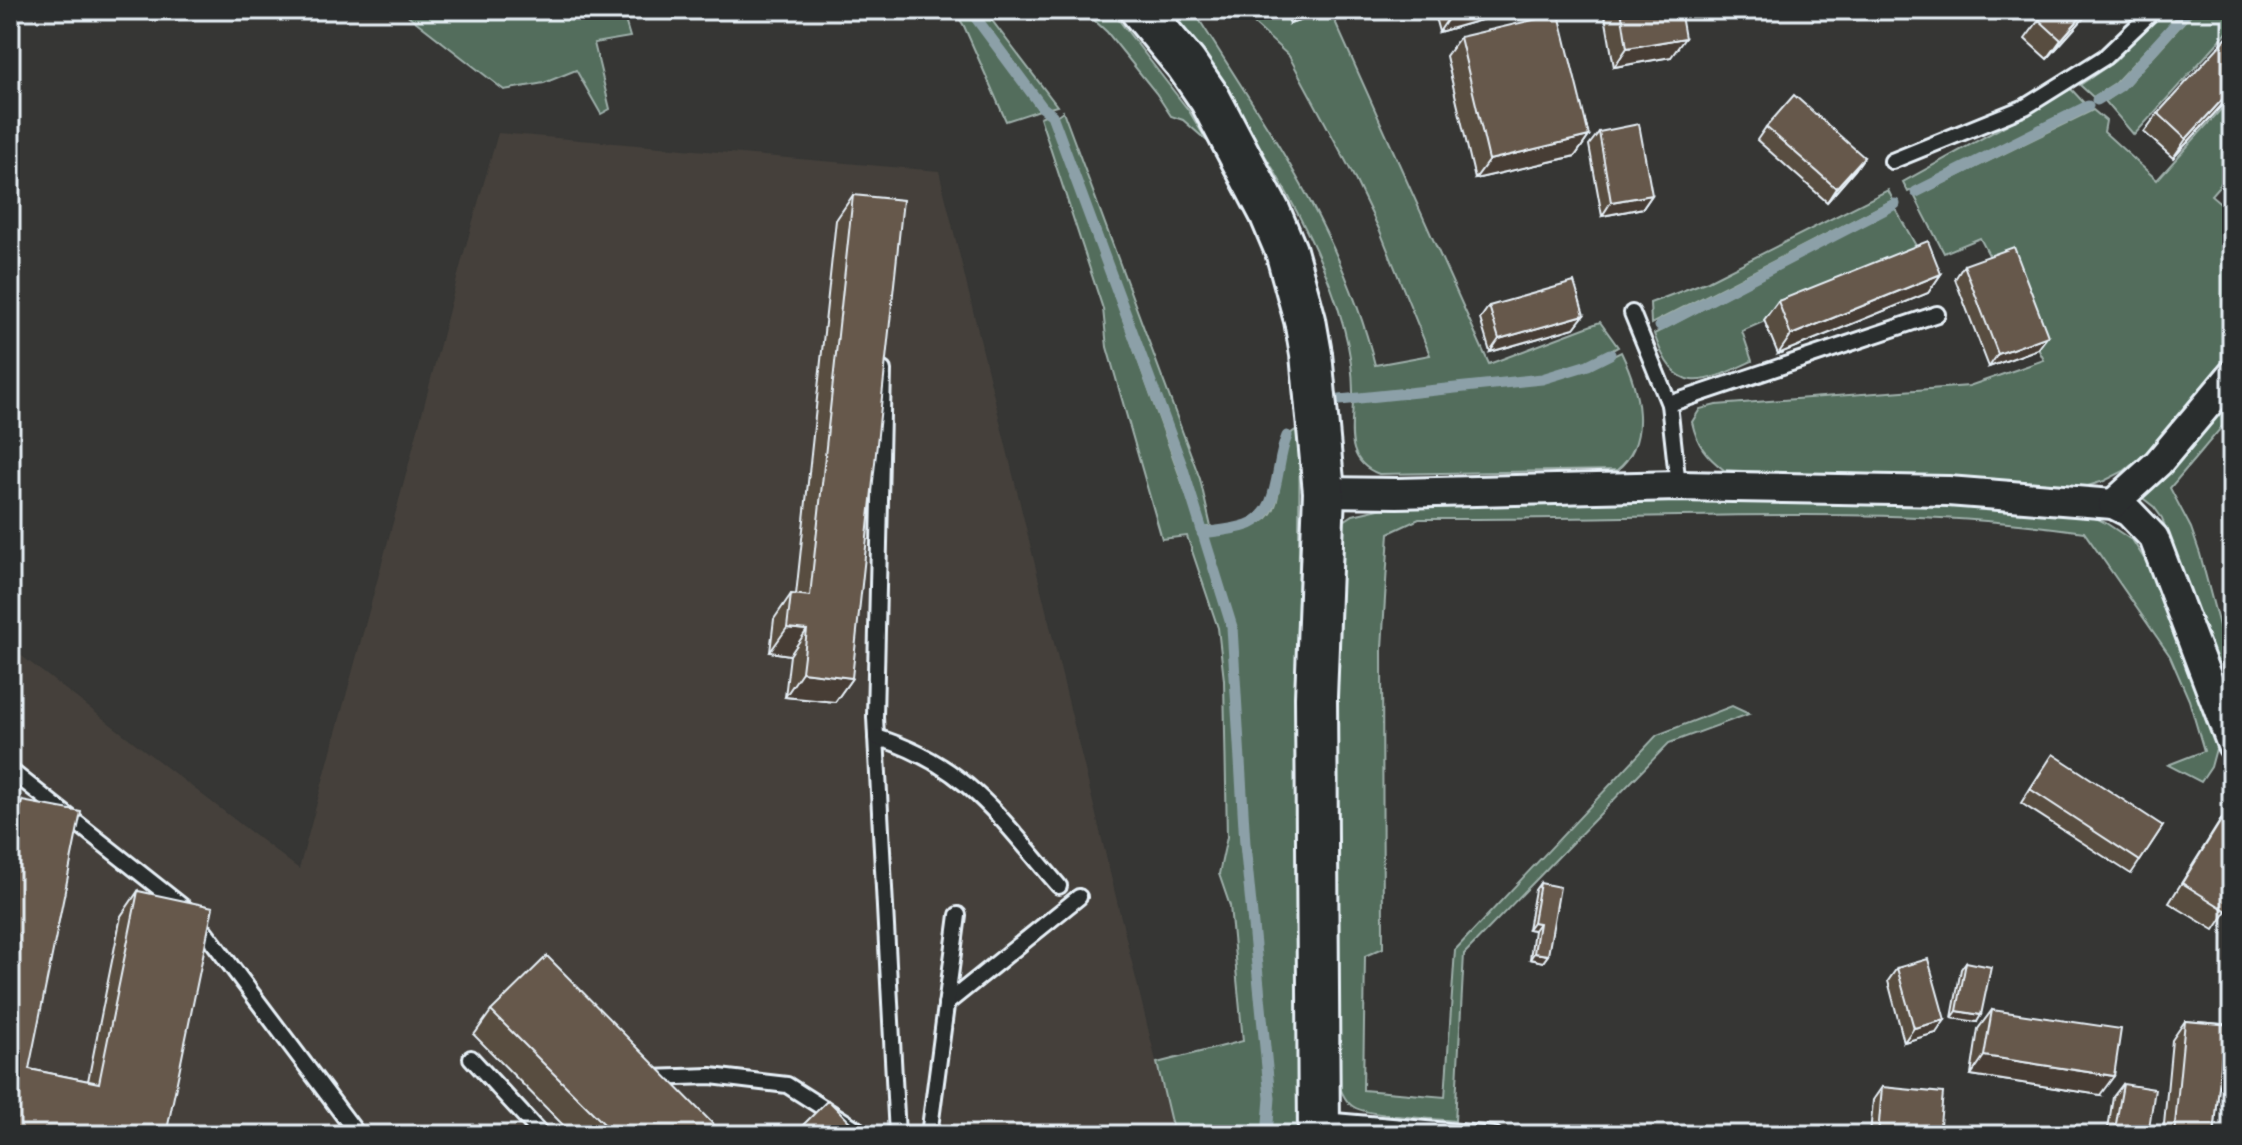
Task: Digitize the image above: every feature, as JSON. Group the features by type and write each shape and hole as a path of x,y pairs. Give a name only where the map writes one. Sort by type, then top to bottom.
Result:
{"street":[{"path":"1141,10 1186,64 1216,110 1270,213 1286,251 1311,354 1324,492 1316,713 1319,1128"},
{"path":"2113,504 2158,463 2232,375"},
{"path":"1324,492 1678,486 1948,491 2113,504 2129,512 2154,538 2232,745"}],"lane":[{"path":"1892,161 2025,107 2105,57 2154,10"},
{"path":"1632,313 1669,404 1678,486"},
{"path":"1669,404 1937,314"},
{"path":"883,353 876,737 897,1135"},
{"path":"876,737 929,757 980,794 1059,886"},
{"path":"10,770 192,914 358,1135"},
{"path":"946,1004 1079,897"},
{"path":"929,1135 958,915"},
{"path":"471,1058 542,1135"},
{"path":"640,1078 711,1076 787,1085 866,1135"},
{"path":"1319,1128 1494,1135"}],"shaded area":[{"path":"498,133 939,171 1174,1135 10,1135 10,647 299,869"}],"green space":[{"path":"401,10 622,10 630,37 594,43 610,109 601,114 576,70 544,83 504,90"},
{"path":"954,10 967,10 1040,110 1006,121"},
{"path":"973,10 984,10 1057,106 1046,109"},
{"path":"1083,10 1111,10 1189,111 1207,141 1183,120 1171,116 1107,32"},
{"path":"1166,10 1193,10 1274,137 1343,269 1375,365 1430,355 1380,231 1289,56 1239,10 1330,10 1489,364 1600,322 1618,347 1587,364 1541,377 1353,396 1350,358 1341,318 1309,236 1244,122"},
{"path":"2163,10 2184,10 2115,83 2093,97 2080,85 2115,61"},
{"path":"2195,10 2232,10 2232,27 2134,135 2105,101 2124,88"},
{"path":"2071,89 2085,104 1908,192 1903,182"},
{"path":"2232,97 2232,171 2211,195 2232,213 2232,350 2150,450 2124,471 2081,488 1724,470 1703,449 1692,422 1700,409 1716,405 1969,386 2044,360 1980,238 1944,253 1915,197 2093,110 2106,121 2104,132 2157,180"},
{"path":"1063,111 1200,479 1211,527 1204,527 1185,464 1056,116"},
{"path":"1045,115 1051,119 1201,535 1230,627 1241,844 1268,1099 1265,1135 1174,1135 1157,1063 1243,1041 1230,906 1219,874 1227,837 1224,680 1218,628 1187,536 1162,539 1107,347 1103,309 1040,117"},
{"path":"1888,190 1893,200 1651,324 1650,303 1708,281"},
{"path":"1895,208 1920,253 1742,331 1752,361 1719,375 1692,380 1681,377 1662,354 1654,334"},
{"path":"1621,352 1637,397 1639,429 1628,458 1617,470 1379,474 1360,461 1356,453 1352,434 1353,401 1542,382 1589,368"},
{"path":"2232,387 2232,415 2170,488 2191,528 2200,554 2232,675 2232,727 2162,518 2135,492"},
{"path":"1300,427 1296,892 1300,1135 1269,1135 1272,1098 1247,839 1235,626 1207,535 1249,528 1271,514 1276,505 1285,445 1291,434"},
{"path":"1807,498 1989,506 2092,516 2133,541 2159,582 2217,745 2211,767 2201,782 2168,765 2204,751 2189,700 2170,656 2084,532 2034,525 1882,516 1419,519 1389,533 1382,648 1383,948 1365,956 1363,1090 1445,1097 1455,950 1657,735 1732,706 1749,714 1669,743 1464,954 1455,1121 1374,1113 1351,1105 1337,1081 1333,772 1339,530 1344,521 1353,515 1396,505"}],"building":[{"path":"1621,10 1680,10 1685,38 1627,48"},
{"path":"2048,10 2087,10 2061,40 2039,20"},
{"path":"1559,14 1589,136 1489,160 1460,37"},
{"path":"2232,32 2232,89 2186,139 2158,113"},
{"path":"1794,95 1864,157 1836,188 1766,127"},
{"path":"1639,124 1652,195 1611,202 1599,132"},
{"path":"853,195 903,200 852,678 802,672 807,630 787,628 791,594 810,596"},
{"path":"1928,241 1941,274 1791,335 1778,301"},
{"path":"2014,247 2048,336 1998,354 1964,265"},
{"path":"1574,282 1584,315 1499,339 1489,306"},
{"path":"2053,754 2163,826 2140,861 2030,789"},
{"path":"22,801 81,812 29,1069 99,1083 138,891 213,907 166,1135 10,1135 10,861"},
{"path":"2232,803 2232,903 2227,911 2182,883"},
{"path":"1540,883 1560,887 1548,955 1534,953 1539,923 1533,922"},
{"path":"547,956 724,1135 615,1135 491,1011"},
{"path":"1928,959 1945,1020 1914,1028 1897,968"},
{"path":"1966,962 1991,967 1981,1015 1957,1011"},
{"path":"1992,1010 2121,1029 2114,1076 1984,1056"},
{"path":"2185,1021 2232,1025 2232,1057 2222,1056 2214,1135 2174,1135"},
{"path":"2123,1084 2155,1089 2148,1135 2114,1135"},
{"path":"1882,1087 1943,1093 1939,1135 1878,1135"},
{"path":"828,1100 863,1135 793,1135"}],"waterway":[{"path":"970,10 1042,107 1052,115 1182,466 1232,627 1245,844 1270,1098 1267,1135"},
{"path":"2097,100 2120,86 2188,10"},
{"path":"1916,192 2088,106"},
{"path":"1660,326 1895,204"},
{"path":"1340,400 1542,379 1588,365 1610,354"},
{"path":"1202,533 1247,525 1266,510 1272,499 1287,436"}]}
